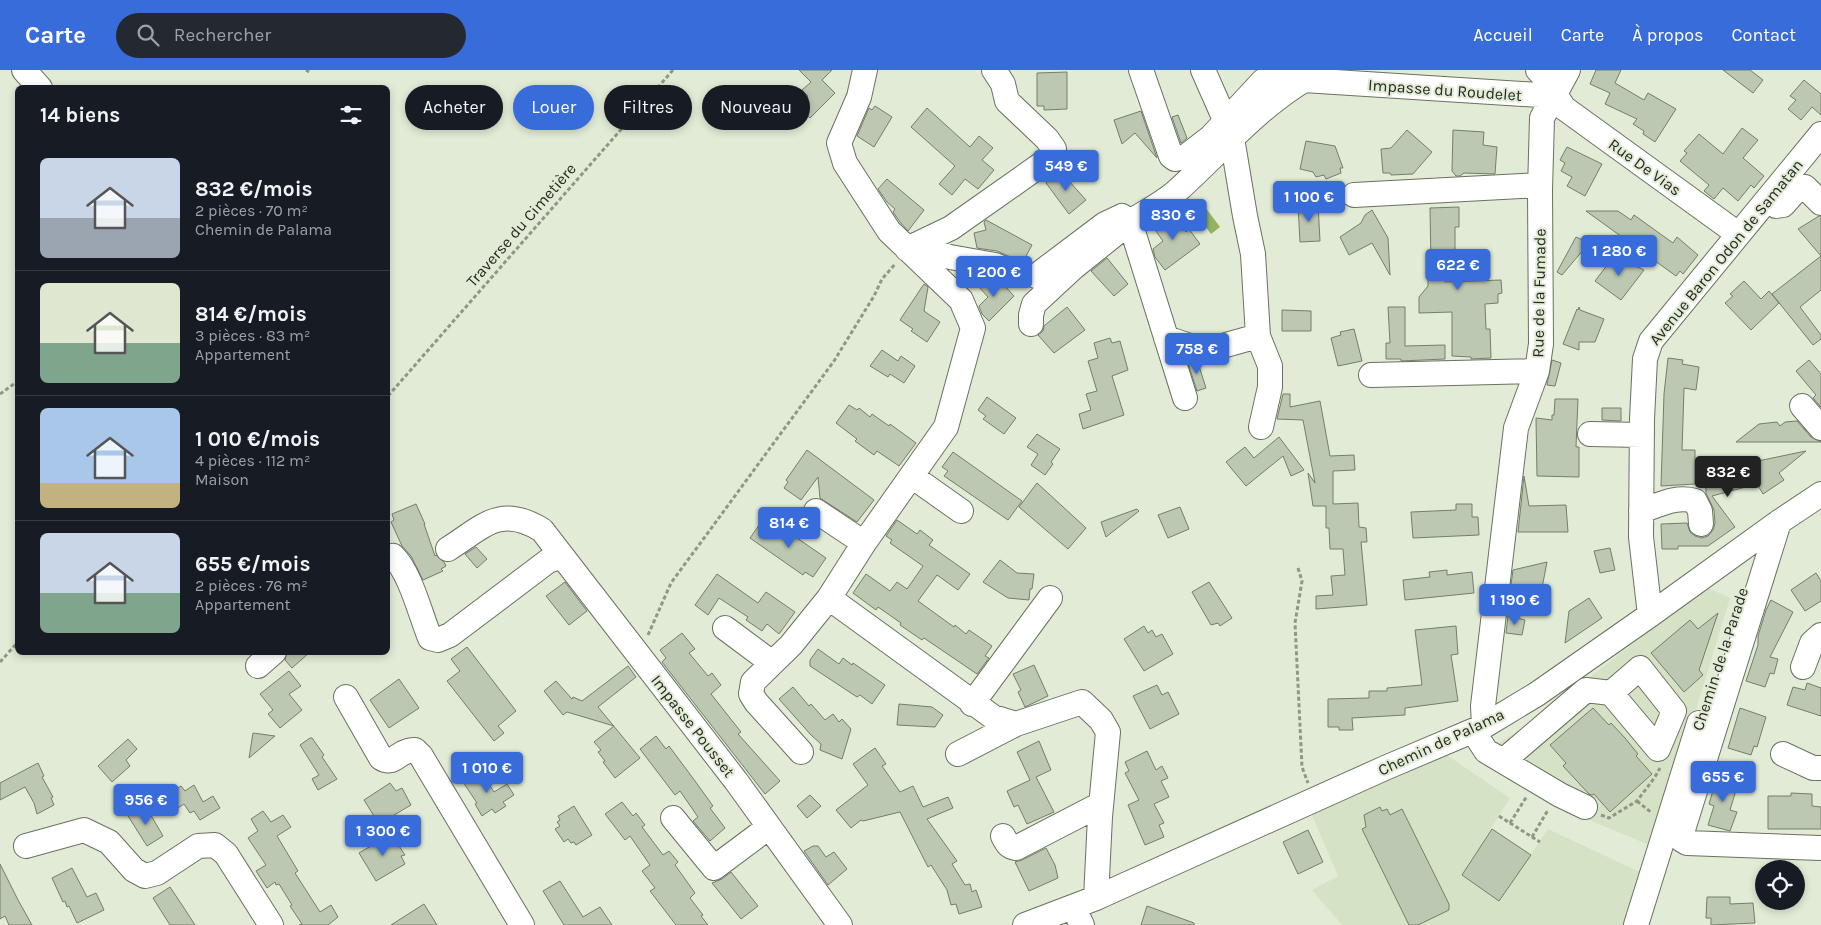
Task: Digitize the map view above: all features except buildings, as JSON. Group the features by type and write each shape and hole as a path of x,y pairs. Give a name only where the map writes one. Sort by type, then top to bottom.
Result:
{"street":[{"path":"24,70 37,85"},
{"path":"801,752 756,702 751,694 753,682 791,645 829,598 946,426 973,328 961,300 911,247 888,231 845,162 839,143 859,98 865,70"},
{"path":"911,247 950,228 1049,159 1054,148 1007,101 1003,84 994,70"},
{"path":"1141,70 1159,126 1171,156 1175,159 1185,157 1211,137 1229,130 1312,75"},
{"path":"1203,70 1229,130 1253,254 1258,336 1270,366 1270,387 1261,427"},
{"name":"Rue De Vias","path":"1538,70 1546,78 1555,96 1564,108 1738,234"},
{"name":"Rue de la Fumade","path":"1478,728 1484,706 1516,428 1537,371 1541,344 1540,185 1542,118 1568,70"},
{"name":"Impasse du Roudelet","path":"1312,75 1555,96"},
{"path":"1031,324 1034,304 1074,267 1130,222 1176,192 1229,130"},
{"name":"Avenue Baron Odon de Samatan","path":"1650,615 1641,537 1641,511 1645,359 1651,341 1821,134"},
{"path":"1354,196 1540,185"},
{"path":"1766,200 1779,207 1783,205 1798,187 1805,187 1821,203"},
{"path":"911,247 950,257 995,265 1026,275 1105,224 1122,216 1130,222 1185,398"},
{"path":"1166,338 1199,349 1208,350 1258,336"},
{"path":"1371,375 1537,371"},
{"path":"1802,406 1821,428"},
{"path":"1590,434 1642,435"},
{"path":"912,477 961,511"},
{"path":"1641,511 1671,500 1686,498 1695,501 1700,511 1701,524"},
{"name":"Chemin de Palama","path":"1025,925 1078,916 1096,898 1478,728 1537,694 1779,522 1818,503"},
{"path":"816,511 864,544"},
{"name":"Impasse Pousset","path":"448,549 489,521 508,518 528,521 542,530 736,781 840,925"},
{"path":"1779,522 1681,836 1682,840 1687,843 1821,848"},
{"name":"Chemin de la Parade","path":"1636,925 1667,822 1760,535"},
{"path":"390,557 393,556 397,560 407,577 430,638 438,640 450,634 548,561 562,556"},
{"path":"829,598 972,704 993,718 1016,724"},
{"path":"972,704 1050,598"},
{"path":"725,628 772,663"},
{"path":"1803,667 1812,643 1821,635"},
{"path":"1503,761 1586,690 1612,693 1658,749 1674,711 1640,668 1612,693"},
{"path":"346,697 381,758 386,761 393,761 405,752 415,750 421,756 522,925"},
{"path":"958,754 1016,724 1082,702 1101,720 1108,732 1096,898"},
{"path":"1478,728 1486,751 1558,794 1584,807"},
{"path":"1783,754 1813,768 1821,768"},
{"path":"1004,836 1007,844 1016,848 1102,804"},
{"path":"673,818 714,868 769,827"},
{"path":"26,846 84,830 110,842 134,870 145,876 157,873 198,846 215,844 226,854 271,925"}],"path":[{"name":"Traverse du Cimetière","path":"390,394 673,70"},
{"path":"642,660 649,630 672,583 834,361 882,279 911,247"},
{"path":"0,394 15,383"},
{"path":"1298,568 1302,581 1294,623 1302,767 1315,799"},
{"path":"0,662 15,645"},
{"path":"1584,807 1609,818 1637,801 1655,777 1665,758 1658,749"},
{"path":"1510,823 1536,780"},
{"path":"1532,837 1558,794"},
{"path":"1499,816 1540,842"}],"shaded area":[{"path":"1205,207 1220,227 1211,234 1196,214"},
{"path":"1706,587 1730,598 1654,847 1577,815 1478,756 1529,724"},
{"path":"1445,754 1510,798 1462,875 1500,900 1548,829 1646,875 1630,925 1342,925 1312,890 1338,876 1312,815"}]}
